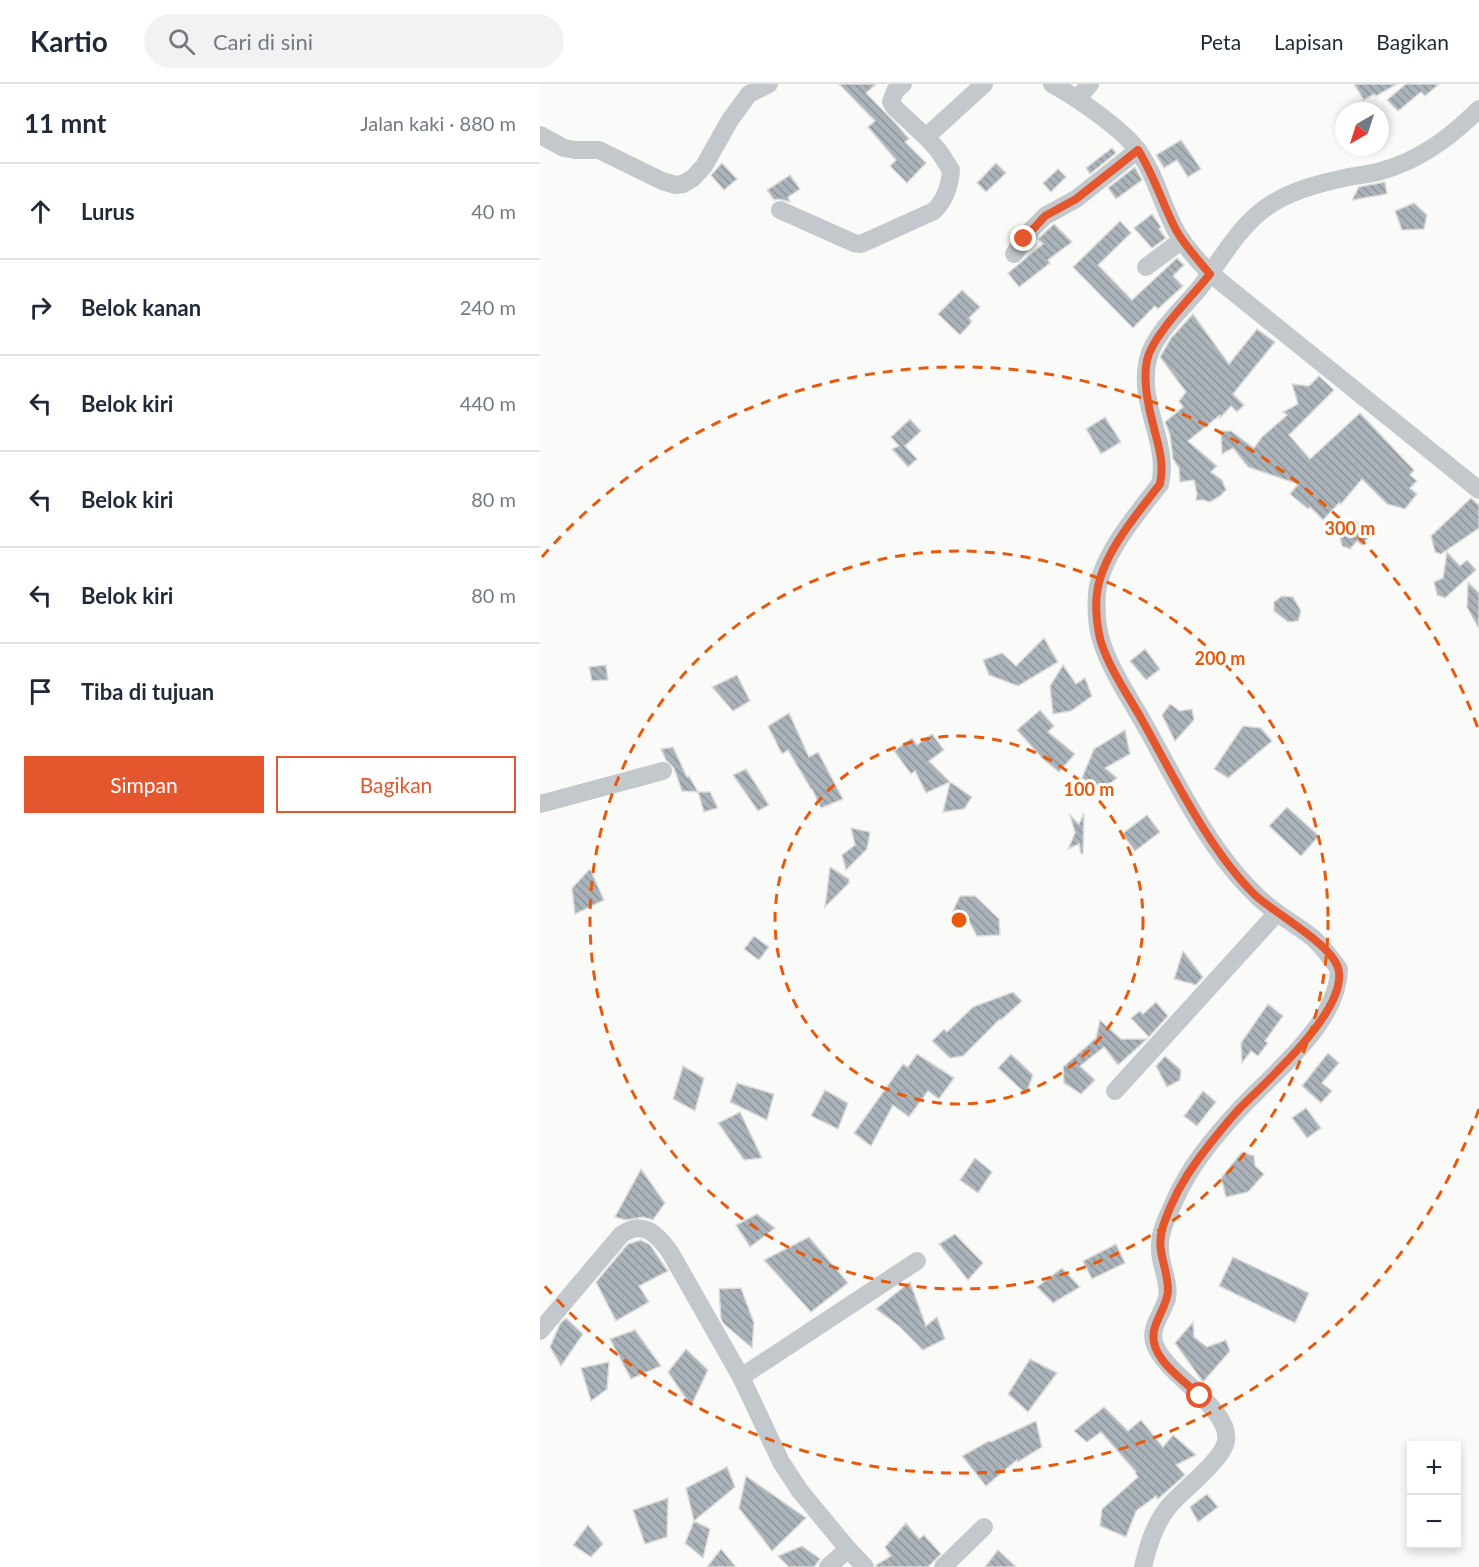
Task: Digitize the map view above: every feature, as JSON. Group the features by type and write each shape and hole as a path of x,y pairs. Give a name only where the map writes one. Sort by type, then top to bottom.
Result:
{"street":[{"path":"540,135 564,148 599,150 662,181 676,185 683,184 693,178 704,166 730,120 748,94 769,84"},
{"path":"780,210 854,243 861,243 934,211 942,201 948,187 951,170 939,150 891,102 895,91 903,84"},
{"path":"926,137 984,84"},
{"path":"1052,84 1077,99 1127,138 1138,150 1151,172 1168,214 1182,240 1210,274 1479,490"},
{"path":"1077,99 1090,84"},
{"path":"1143,1567 1157,1525 1169,1506 1217,1458 1226,1440 1222,1423 1213,1408 1170,1368 1161,1357 1153,1339 1168,1292 1160,1251 1163,1227 1180,1188 1198,1159 1239,1110 1311,1033 1329,1008 1339,982 1339,969 1314,939 1277,913 1236,873 1197,816 1110,663 1101,640 1097,592 1104,569 1122,534 1160,484 1162,475 1161,452 1145,386 1148,360 1151,350 1169,324 1245,228 1264,209 1300,190 1333,180 1384,170 1406,162 1442,140 1479,109"},
{"path":"1014,254 1032,229 1045,216 1076,199 1138,150"},
{"path":"1146,267 1182,240"},
{"path":"540,804 663,771"},
{"path":"1115,1091 1277,913"},
{"path":"540,1331 621,1235 629,1229 645,1229 660,1238 741,1377 781,1462 800,1491 865,1567"},
{"path":"741,1377 917,1261"},
{"path":"944,1567 984,1527"},
{"path":"828,1567 848,1549"}],"building":[{"path":"839,84 876,84 866,93 909,139 905,142 926,163 907,183 890,166 896,160 868,127 875,121"},
{"path":"1354,84 1397,84 1364,100"},
{"path":"1406,84 1439,84 1425,96 1421,92 1398,111 1387,100"},
{"path":"1181,140 1201,169 1188,177 1177,160 1164,168 1156,155"},
{"path":"1112,148 1116,153 1090,174 1086,168"},
{"path":"722,163 737,179 724,190 711,175"},
{"path":"996,163 1006,173 986,192 977,183"},
{"path":"1135,167 1142,180 1116,199 1108,188"},
{"path":"1058,169 1066,177 1051,192 1043,183"},
{"path":"790,175 800,189 788,197 790,202 774,200 767,190"},
{"path":"1385,182 1387,194 1352,200 1359,187"},
{"path":"1414,203 1427,215 1424,229 1402,230 1395,211"},
{"path":"1152,214 1166,238 1152,248 1134,228"},
{"path":"1120,221 1131,233 1098,265 1132,300 1177,258 1184,265 1173,276 1183,286 1158,309 1155,306 1133,328 1073,267"},
{"path":"1054,224 1072,242 1048,260 1050,263 1019,287 1008,273 1043,244 1038,239"},
{"path":"962,290 980,307 969,318 972,322 960,335 938,314"},
{"path":"1193,314 1229,364 1257,329 1275,342 1233,394 1244,405 1237,412 1231,406 1220,418 1220,415 1188,441 1217,466 1211,472 1222,480 1226,490 1210,502 1196,500 1194,480 1180,482 1179,468 1173,459 1170,435 1165,422 1183,407 1179,401 1186,392 1160,357 1171,338"},
{"path":"1319,376 1334,390 1289,435 1310,459 1360,413 1414,470 1410,475 1417,481 1410,488 1417,494 1405,509 1387,504 1362,479 1341,504 1339,503 1323,520 1310,507 1308,509 1290,494 1298,484 1248,467 1233,448 1222,454 1221,431 1231,431 1254,448 1262,437 1287,415 1283,412 1298,404 1292,384 1309,386"},
{"path":"1105,417 1121,442 1101,454 1086,429"},
{"path":"910,419 921,431 905,446 917,459 908,467 892,449 899,446 891,437"},
{"path":"1471,498 1479,505 1479,528 1441,554 1435,552 1431,536"},
{"path":"1355,520 1372,534 1362,545 1357,541 1350,549 1342,546 1340,537"},
{"path":"1447,552 1460,566 1467,560 1476,570 1445,598 1437,595 1434,582 1443,578"},
{"path":"1468,582 1479,593 1479,629 1467,607"},
{"path":"1282,596 1293,597 1301,611 1298,621 1288,622 1274,611 1274,602"},
{"path":"1044,638 1058,662 1018,686 989,675 983,660 1002,653 1016,666"},
{"path":"1145,649 1160,669 1146,680 1130,661"},
{"path":"606,665 608,680 592,681 589,667"},
{"path":"1063,665 1076,684 1085,678 1092,696 1071,711 1053,714 1050,686"},
{"path":"737,675 750,701 733,711 712,687"},
{"path":"1170,704 1180,711 1192,709 1194,720 1175,741 1162,715"},
{"path":"1040,710 1054,726 1048,732 1075,754 1059,772 1043,759 1017,730"},
{"path":"789,713 809,757 818,752 843,799 821,808 788,750 782,754 768,726"},
{"path":"1243,726 1261,728 1272,741 1228,778 1214,769"},
{"path":"1125,730 1130,754 1105,768 1117,778 1100,791 1082,778 1094,749"},
{"path":"932,734 944,750 929,761 950,782 926,793 915,771 911,774 894,751 912,738 917,745"},
{"path":"673,747 687,777 689,776 698,792 682,791 674,768 666,760 661,749"},
{"path":"746,769 769,805 758,811 733,775"},
{"path":"950,782 972,797 964,809 943,812"},
{"path":"698,792 710,792 718,808 704,812"},
{"path":"1287,807 1319,836 1301,856 1269,826"},
{"path":"1084,813 1083,854 1081,854 1079,844 1068,849 1075,833 1070,815 1079,824"},
{"path":"1147,815 1160,832 1135,851 1122,834"},
{"path":"851,828 870,832 867,849 846,870 842,855 855,845"},
{"path":"830,867 849,879 849,883 825,907"},
{"path":"590,869 604,900 575,914 572,888"},
{"path":"960,896 975,896 999,919 1000,935 977,936 969,921 952,913"},
{"path":"754,936 769,947 759,960 744,949"},
{"path":"1183,951 1203,977 1196,985 1174,979"},
{"path":"1013,992 1022,1001 1000,1019 963,1056 950,1058 932,1041 944,1029 947,1032 973,1007"},
{"path":"1156,1002 1168,1016 1149,1037 1131,1018 1140,1011 1143,1014"},
{"path":"1268,1004 1283,1016 1265,1041 1268,1043 1258,1056 1251,1051 1242,1063 1241,1043"},
{"path":"1100,1020 1121,1039 1147,1039 1118,1065 1104,1047 1080,1066 1095,1080 1081,1094 1064,1083 1063,1067 1096,1038"},
{"path":"1328,1053 1339,1063 1322,1083 1332,1091 1321,1103 1302,1086"},
{"path":"917,1054 954,1078 939,1099 928,1091 909,1117 893,1105 871,1146 854,1133 903,1064 908,1067"},
{"path":"1011,1054 1033,1075 1026,1094 998,1068"},
{"path":"1165,1056 1181,1070 1180,1080 1167,1087 1156,1066"},
{"path":"683,1066 704,1078 695,1111 673,1099"},
{"path":"737,1083 774,1094 767,1120 730,1102"},
{"path":"825,1090 848,1103 838,1129 811,1116"},
{"path":"1203,1091 1216,1102 1197,1126 1184,1116"},
{"path":"1306,1108 1321,1128 1307,1138 1292,1118"},
{"path":"740,1112 762,1158 744,1160 718,1123"},
{"path":"1242,1152 1254,1156 1255,1166 1264,1174 1248,1192 1226,1197 1221,1178"},
{"path":"975,1158 992,1172 978,1193 960,1180"},
{"path":"641,1169 665,1203 653,1220 643,1217 626,1220 615,1217"},
{"path":"757,1214 775,1228 750,1247 736,1225"},
{"path":"955,1234 983,1263 968,1280 939,1244"},
{"path":"809,1237 848,1283 811,1312 764,1260"},
{"path":"641,1240 650,1245 668,1271 639,1286 649,1302 616,1321 596,1282 628,1244"},
{"path":"1116,1244 1125,1263 1092,1279 1083,1261"},
{"path":"1233,1257 1309,1293 1295,1323 1219,1286"},
{"path":"1062,1268 1080,1287 1053,1303 1037,1287"},
{"path":"910,1282 926,1326 937,1317 945,1339 923,1350 899,1326 876,1309"},
{"path":"741,1288 754,1323 752,1348 723,1323 721,1318 719,1289"},
{"path":"566,1318 583,1334 561,1366 550,1347 560,1324"},
{"path":"1193,1322 1194,1337 1207,1347 1226,1340 1230,1351 1203,1382 1175,1343"},
{"path":"635,1330 661,1366 631,1379 610,1339"},
{"path":"686,1349 708,1370 691,1406 668,1372"},
{"path":"1030,1359 1057,1373 1028,1412 1008,1394"},
{"path":"609,1362 607,1389 591,1401 581,1368"},
{"path":"1104,1407 1128,1431 1141,1420 1163,1447 1173,1435 1196,1455 1176,1465 1185,1475 1158,1499 1156,1496 1136,1511 1126,1537 1100,1526 1102,1509 1138,1477 1136,1472 1101,1432 1087,1442 1074,1431"},
{"path":"1036,1421 1042,1447 1018,1462 1017,1460 986,1486 962,1456 989,1441"},
{"path":"727,1467 735,1487 694,1521 686,1488"},
{"path":"746,1476 806,1518 772,1551 739,1508"},
{"path":"1207,1494 1218,1507 1198,1522 1190,1507"},
{"path":"668,1498 667,1537 645,1544 633,1510"},
{"path":"694,1521 710,1529 703,1558 685,1543"},
{"path":"906,1523 919,1539 924,1535 941,1554 928,1567 876,1567 891,1556 885,1547"},
{"path":"588,1525 603,1544 591,1557 573,1545"},
{"path":"802,1546 820,1559 814,1567 789,1567 778,1556"},
{"path":"721,1549 736,1567 707,1567"},
{"path":"998,1550 1016,1567 985,1567"}],"route":[{"path":"1024,239 1052,210 1076,199 1138,150 1148,166 1176,230 1210,274 1154,344 1148,360 1145,386 1161,452 1162,475 1160,484 1122,534 1104,569 1097,592 1101,640 1110,663 1213,842 1254,893 1265,904 1314,939 1339,969 1339,982 1329,1008 1295,1052 1239,1110 1198,1159 1180,1188 1163,1227 1160,1251 1168,1292 1153,1339 1155,1347 1170,1368 1200,1396"}]}
